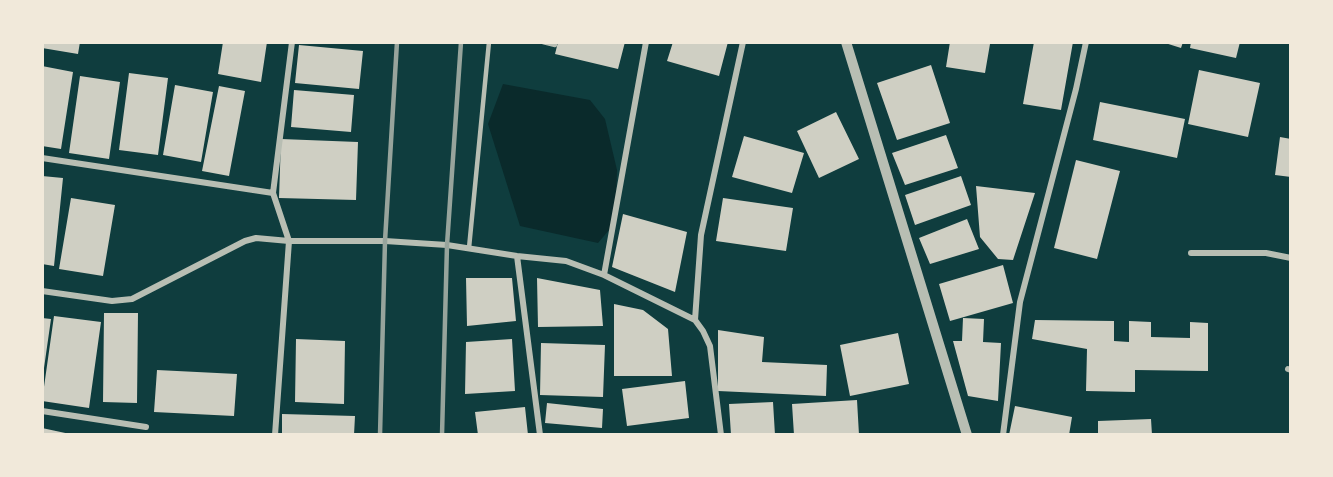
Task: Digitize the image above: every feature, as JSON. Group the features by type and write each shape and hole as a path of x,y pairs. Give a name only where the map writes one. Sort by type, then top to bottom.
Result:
{"street":[{"path":"275,435 289,241 273,193 292,42"},
{"path":"604,275 646,42"},
{"path":"695,320 701,235 743,42"},
{"path":"846,42 966,435"},
{"path":"1003,435 1020,302 1076,89 1086,42"},
{"path":"42,158 273,193"},
{"path":"42,291 112,301 132,299 244,241 256,238 289,241 385,241 469,248 566,261 604,275 695,320 710,345 721,435"},
{"path":"1191,253 1266,254 1291,258"},
{"path":"517,256 540,435"},
{"path":"42,411 146,427"}],"lane":[{"path":"469,248 489,42"},
{"path":"543,42 555,45"}],"water":[{"path":"503,84 590,100 605,119 617,170 615,223 598,243 520,226 488,124"}],"building":[{"path":"43,42 80,42 78,54 42,48"},
{"path":"223,42 267,42 261,82 218,74"},
{"path":"558,42 625,42 618,69 555,54"},
{"path":"673,42 728,42 719,76 667,61"},
{"path":"950,42 990,44 985,73 946,67"},
{"path":"1034,42 1073,42 1061,110 1023,104"},
{"path":"1162,42 1183,42 1181,48"},
{"path":"1191,42 1240,42 1236,58 1190,48"},
{"path":"299,45 363,51 359,89 295,83"},
{"path":"931,65 950,123 897,140 877,83"},
{"path":"42,66 73,72 61,149 42,146"},
{"path":"1199,70 1260,83 1248,137 1188,124"},
{"path":"129,73 168,78 158,155 119,150"},
{"path":"80,76 120,82 109,159 69,153"},
{"path":"175,85 213,92 201,162 163,155"},
{"path":"219,86 245,91 229,176 202,171"},
{"path":"294,90 354,95 351,132 291,127"},
{"path":"1100,102 1185,119 1177,158 1093,140"},
{"path":"836,112 859,159 819,178 797,131"},
{"path":"946,135 958,168 905,185 892,153"},
{"path":"744,136 804,153 792,193 732,177"},
{"path":"1280,137 1291,139 1291,177 1275,175"},
{"path":"281,139 358,142 356,200 279,198"},
{"path":"1076,160 1120,171 1097,259 1054,248"},
{"path":"42,176 63,178 54,266 42,264"},
{"path":"961,176 971,205 915,225 905,195"},
{"path":"976,186 1035,193 1013,260 998,259 980,237"},
{"path":"71,198 115,205 103,276 59,269"},
{"path":"723,198 793,208 786,251 716,241"},
{"path":"623,214 687,232 675,292 612,267"},
{"path":"967,219 979,249 930,264 919,238"},
{"path":"1003,265 1013,303 950,321 939,284"},
{"path":"466,278 512,278 516,321 467,326"},
{"path":"537,278 600,290 603,326 538,327"},
{"path":"614,304 643,310 668,329 672,376 614,376"},
{"path":"104,313 138,313 137,403 103,402"},
{"path":"54,316 101,322 89,408 42,401"},
{"path":"42,318 51,319 43,375 42,375"},
{"path":"963,318 984,319 983,342 1001,343 998,401 968,396 953,341 962,341"},
{"path":"1035,320 1114,321 1114,341 1129,342 1129,321 1151,322 1151,337 1190,338 1190,322 1208,323 1208,371 1135,370 1135,392 1086,391 1087,349 1032,339"},
{"path":"718,330 764,337 762,362 827,365 826,396 718,391"},
{"path":"898,333 909,384 850,396 840,345"},
{"path":"296,339 345,341 344,404 295,402"},
{"path":"512,339 515,391 465,394 466,342"},
{"path":"541,343 605,345 603,397 540,395"},
{"path":"157,370 237,374 234,416 154,412"},
{"path":"685,381 689,418 627,426 622,389"},
{"path":"857,400 859,435 794,435 792,404"},
{"path":"773,402 775,435 731,435 729,404"},
{"path":"547,403 603,409 602,428 545,423"},
{"path":"1015,406 1072,417 1069,435 1009,435"},
{"path":"525,407 528,435 478,435 475,412"},
{"path":"282,414 355,416 354,435 282,435"},
{"path":"1151,419 1152,435 1098,435 1098,421"},
{"path":"42,428 70,434 70,435 42,435"}],"railway":[{"path":"380,435 385,241 397,42"},
{"path":"442,435 447,245 461,42"}]}
